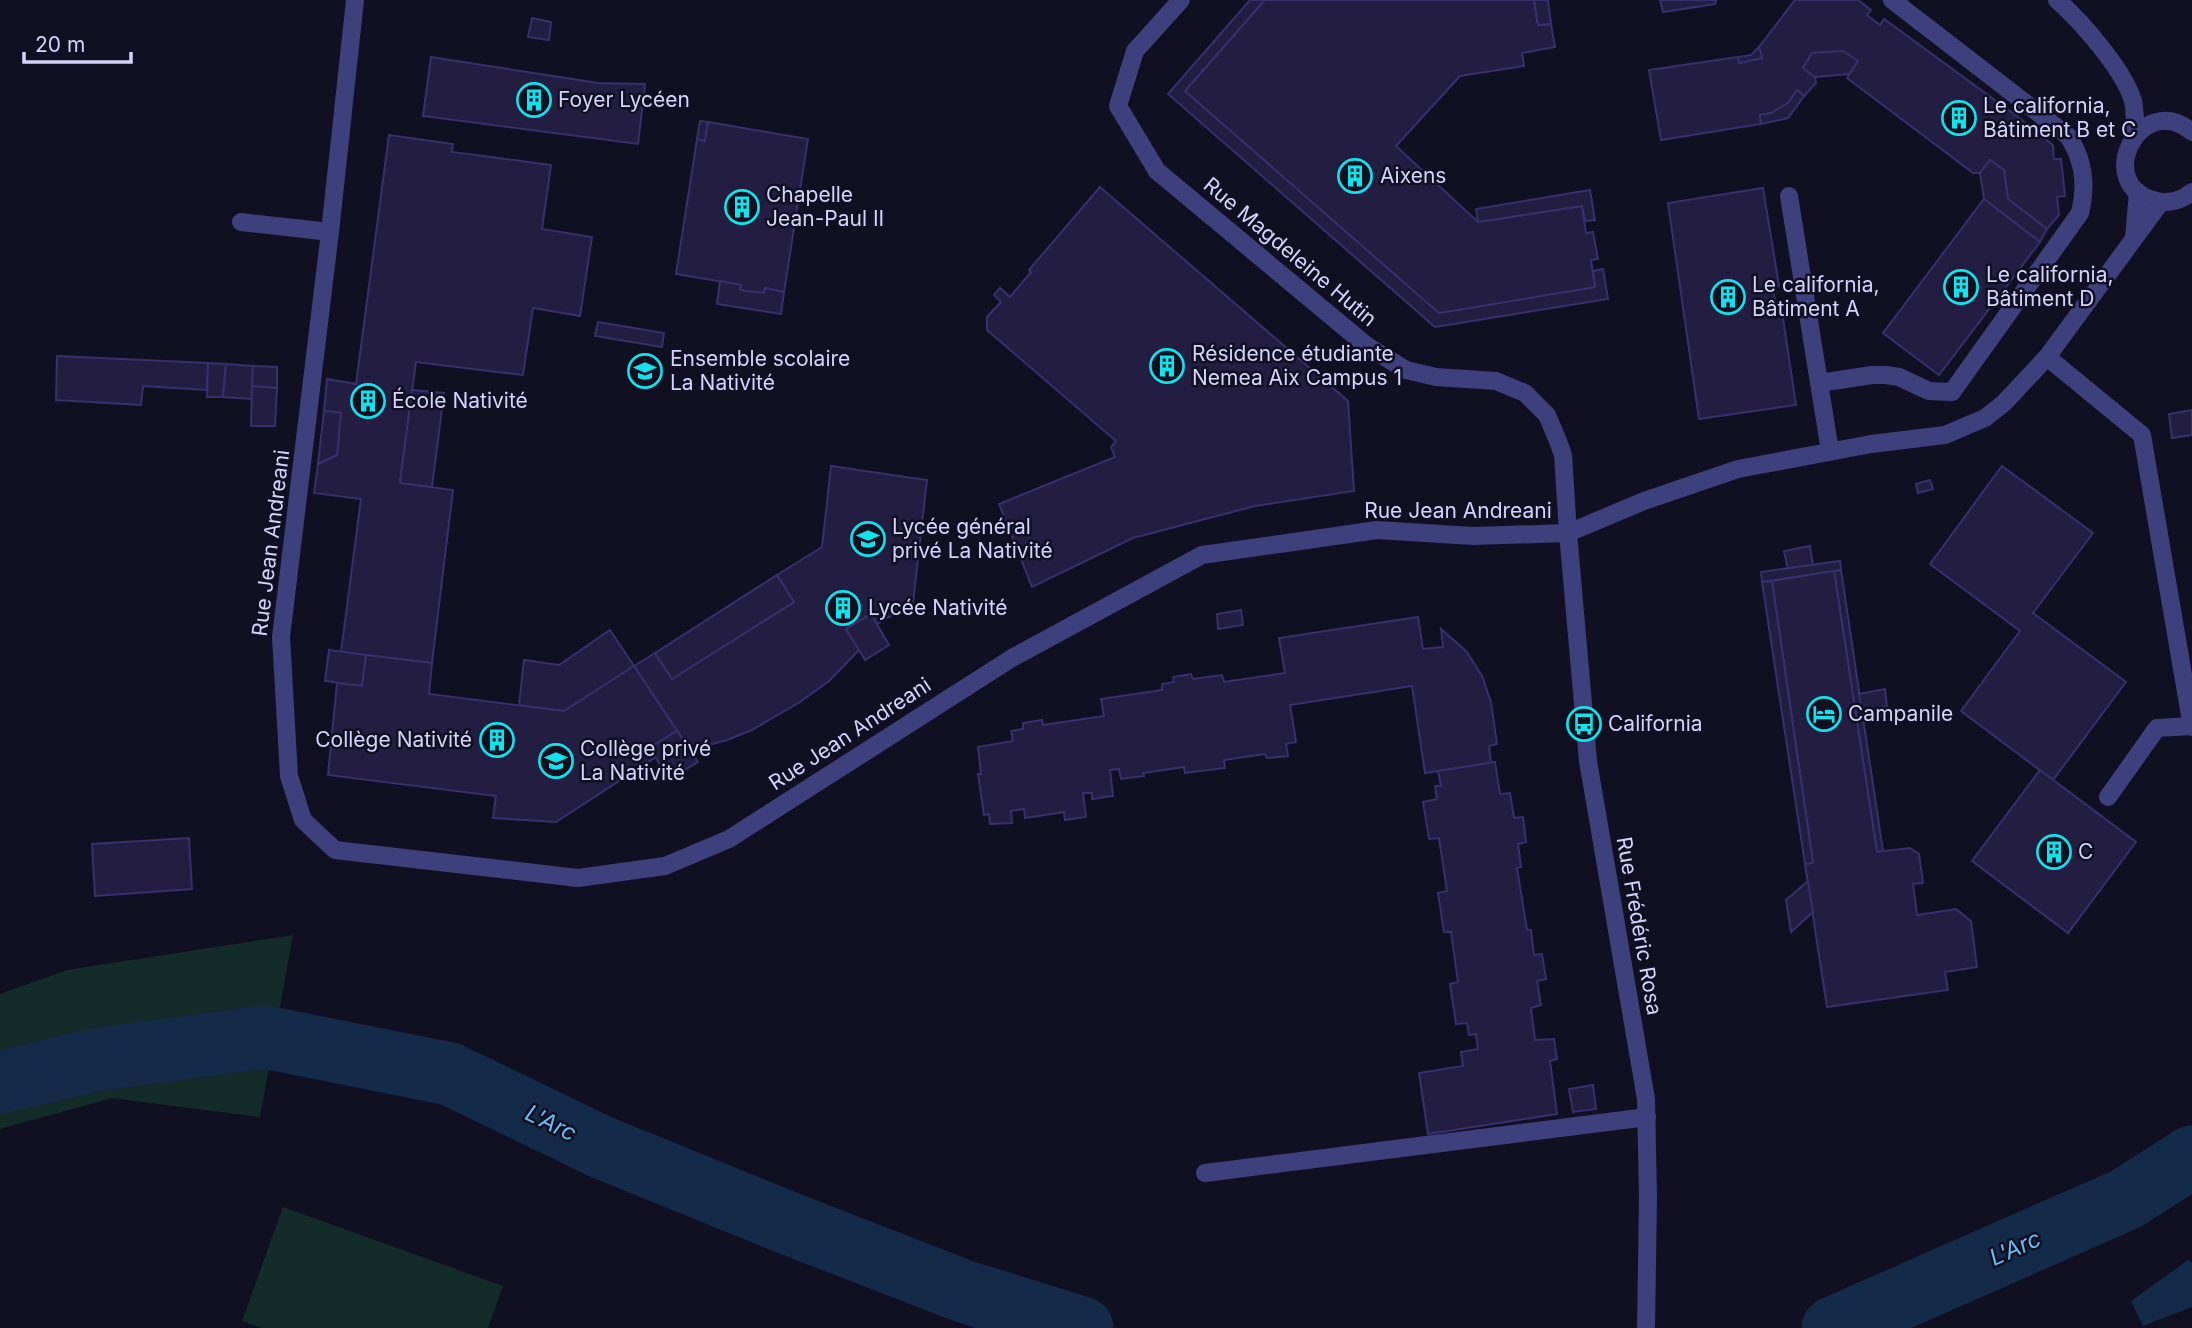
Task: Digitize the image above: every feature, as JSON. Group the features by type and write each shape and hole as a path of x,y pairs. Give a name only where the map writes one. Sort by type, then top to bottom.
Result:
{"street":[{"name":"Rue Jean Andreani","path":"355,0 281,637 289,776 303,820 335,849 578,878 665,866 729,839 1012,657 1202,555 1377,530 1473,536 1567,533 1644,501 1738,469 1830,451 1945,435 1986,418 2004,404 2047,357 2161,202"},
{"name":"Rue Magdeleine Hutin","path":"1181,0 1135,51 1118,106 1157,171 1367,346 1406,370 1436,377 1496,381 1525,393 1547,415 1563,455 1567,533"},
{"path":"1819,383 1886,374 1929,391 1952,392 2080,213 2085,194 2081,159 2068,136 1892,0"},
{"path":"2057,0 2109,58 2133,101 2159,122"},
{"path":"2133,101 2136,134"},
{"path":"2192,132 2173,122 2146,126 2128,145 2125,157 2125,170 2130,182 2138,192 2149,199 2174,201 2192,192"},
{"path":"2134,238 2138,192"},
{"path":"1788,195 1830,451"},
{"path":"241,222 330,232"},
{"path":"2047,357 2141,435 2192,727 2157,728 2108,797"},
{"name":"Rue Frédéric Rosa","path":"1567,533 1588,761 1644,1086 1647,1117 1646,1328"},
{"path":"1205,1173 1647,1117"}],"green space":[{"path":"293,935 260,1117 112,1098 0,1129 0,994 67,970"},
{"path":"283,1207 503,1286 488,1328 262,1328 242,1321"}],"water":[{"path":"2188,1260 2192,1262 2192,1307 2143,1326 2131,1301"}],"building":[{"path":"1250,0 1265,0 1185,91 1439,313 1595,287 1593,271 1603,269 1608,299 1435,327 1168,94"},
{"name":"Aixens","path":"1265,0 1534,0 1538,25 1551,24 1555,47 1522,53 1524,66 1460,76 1396,146 1478,222 1582,206 1586,233 1593,232 1598,259 1591,260 1595,287 1439,313 1185,91"},
{"path":"1534,0 1548,0 1551,24 1538,25"},
{"path":"1660,0 1716,0 1715,4 1663,12"},
{"name":"Le california, Bâtiment B et C","path":"1795,0 1858,0 1871,10 1867,15 1880,25 1884,19 2022,120 2017,127 2030,137 2034,131 2053,145 2054,159 2061,159 2065,196 2057,197 2059,215 2047,229 2008,199 2004,170 1990,160 1980,173 1973,173 1847,78 1858,61 1843,51 1812,53 1803,68 1815,77 1816,83 1804,96 1797,90 1788,103 1771,113 1760,115 1761,124 1661,140 1649,70 1738,57 1739,63 1762,58 1759,47"},
{"path":"532,18 551,22 549,40 528,37"},
{"path":"1759,47 1762,58 1739,63 1738,57 1751,55"},
{"path":"1843,51 1858,61 1849,74 1815,77 1803,68 1812,53"},
{"name":"Foyer Lycéen","path":"431,57 598,83 645,84 638,144 423,116"},
{"path":"1797,90 1804,96 1788,118 1761,124 1760,115 1771,113 1788,103"},
{"path":"2022,120 2034,131 2030,137 2017,127"},
{"path":"700,121 708,122 705,141 697,139"},
{"name":"Chapelle Jean-Paul II","path":"708,122 808,139 784,292 765,288 764,293 744,291 740,289 741,285 676,274 697,139 705,141"},
{"name":"École Nativité","path":"389,135 453,144 452,152 551,165 542,229 592,237 580,316 533,308 523,375 416,362 400,483 453,490 432,663 341,652 361,499 314,493 318,464 337,455 341,413 324,411 327,379 356,384"},
{"path":"1990,160 2004,170 2008,199 2047,229 2040,242 1984,199 1980,173"},
{"name":"Résidence étudiante Nemea Aix Campus 1","path":"1100,187 1348,401 1354,491 1255,506 1133,538 1032,587 999,504 1115,457 1111,447 1116,441 987,330 987,317 1001,302 994,295 1000,288 1010,297 1031,272 1029,270"},
{"name":"Le california, Bâtiment A","path":"1763,188 1779,286 1773,288 1776,306 1781,305 1796,405 1699,419 1668,203"},
{"path":"1590,190 1595,220 1585,221 1582,206 1478,222 1476,209"},
{"name":"Le california, Bâtiment D","path":"1984,199 2040,242 1939,375 1883,333"},
{"path":"720,281 741,285 740,289 744,291 764,293 765,288 784,292 781,314 717,304"},
{"path":"598,322 664,333 662,347 595,336"},
{"path":"57,356 208,363 207,390 143,386 141,405 56,400"},
{"path":"208,363 226,364 223,397 207,397"},
{"path":"226,364 253,366 252,399 223,397"},
{"path":"253,366 277,367 277,388 252,386"},
{"path":"252,386 277,388 275,426 251,426"},
{"path":"412,390 444,393 432,487 400,483"},
{"path":"2192,410 2192,435 2172,438 2169,414"},
{"path":"324,411 341,413 337,455 318,464"},
{"name":"Lycée Nativité","path":"831,466 927,480 913,603 877,624 871,614 846,629 859,650 829,681 800,702 752,730 690,750 634,666 655,653 672,679 794,602 777,575 822,547"},
{"path":"2002,466 2093,533 2033,613 2126,682 2053,780 1961,711 2020,631 1930,564"},
{"path":"1930,480 1933,489 1918,493 1916,484"},
{"path":"1810,546 1813,565 1788,569 1784,551"},
{"path":"1840,561 1841,570 1762,582 1761,572"},
{"path":"1841,570 1883,851 1877,852 1834,571"},
{"name":"Campanile","path":"1834,571 1877,852 1910,848 1919,854 1923,883 1913,884 1917,915 1956,909 1971,921 1977,967 1945,972 1948,990 1827,1007 1805,864 1813,863 1772,581"},
{"path":"777,575 794,602 672,679 655,653"},
{"path":"1772,581 1813,863 1805,864 1762,582"},
{"path":"1241,610 1243,625 1218,629 1217,614"},
{"path":"871,614 889,645 865,660 846,629"},
{"path":"1418,617 1423,649 1443,647 1441,629 1466,651 1482,676 1491,702 1497,744 1489,746 1491,763 1425,773 1412,686 1290,705 1296,742 1286,744 1288,756 1267,758 1265,754 1224,760 1225,768 1185,773 1184,767 1121,779 1119,769 1110,770 1113,796 1092,799 1092,793 1083,793 1086,817 1065,820 1064,812 1025,818 1024,809 1011,811 1012,823 990,824 989,814 984,815 978,774 981,774 978,747 1013,741 1011,731 1023,729 1023,723 1042,720 1043,725 1104,716 1101,699 1162,690 1162,684 1174,682 1173,677 1191,674 1193,679 1222,675 1224,682 1285,673 1279,638"},
{"path":"610,630 634,666 564,711 519,705 524,660 559,665"},
{"path":"329,650 366,655 362,686 325,681"},
{"name":"Collège Nativité","path":"366,655 432,663 429,694 564,711 634,666 677,731 649,748 656,757 556,822 493,818 496,796 328,775 337,683 362,686"},
{"path":"1885,689 1887,707 1862,711 1859,694"},
{"path":"677,731 698,762 670,779 649,748"},
{"path":"1495,762 1500,794 1510,793 1514,818 1523,817 1526,842 1518,844 1521,867 1517,868 1527,930 1531,930 1534,955 1542,954 1546,979 1537,981 1541,1005 1531,1008 1535,1040 1554,1039 1557,1059 1550,1061 1557,1114 1428,1134 1419,1073 1463,1066 1461,1052 1478,1049 1476,1034 1469,1035 1467,1023 1456,1024 1450,984 1458,982 1451,932 1444,932 1438,893 1447,891 1439,838 1429,839 1423,802 1437,799 1435,786 1441,786 1438,771"},
{"name":"C","path":"2040,770 2136,842 2068,933 1972,861"},
{"path":"189,838 192,889 95,896 92,844"},
{"path":"1808,881 1813,912 1791,932 1786,900"},
{"path":"1593,1085 1596,1109 1573,1112 1569,1089"}],"waterway":[{"name":"L'Arc","path":"0,1082 99,1059 265,1037 450,1074 601,1147 793,1225 963,1291 1082,1328"},
{"name":"L'Arc","path":"1833,1328 2126,1199 2192,1157"}],"place":[{"name":"Foyer Lycéen","path":"534,100"},
{"name":"Le california, Bâtiment B et C","path":"1959,118"},
{"name":"Aixens","path":"1355,176"},
{"name":"Chapelle Jean-Paul II","path":"742,207"},
{"name":"Le california, Bâtiment D","path":"1961,287"},
{"name":"Le california, Bâtiment A","path":"1728,297"},
{"name":"Résidence étudiante Nemea Aix Campus 1","path":"1167,366"},
{"name":"Ensemble scolaire La Nativité","path":"645,371"},
{"name":"École Nativité","path":"368,401"},
{"name":"Lycée général privé La Nativité","path":"868,539"},
{"name":"Lycée Nativité","path":"843,608"},
{"name":"Campanile","path":"1824,714"},
{"name":"California","path":"1584,724"},
{"name":"Collège Nativité","path":"497,740"},
{"name":"Collège privé La Nativité","path":"556,761"},
{"name":"C","path":"2054,852"}]}
